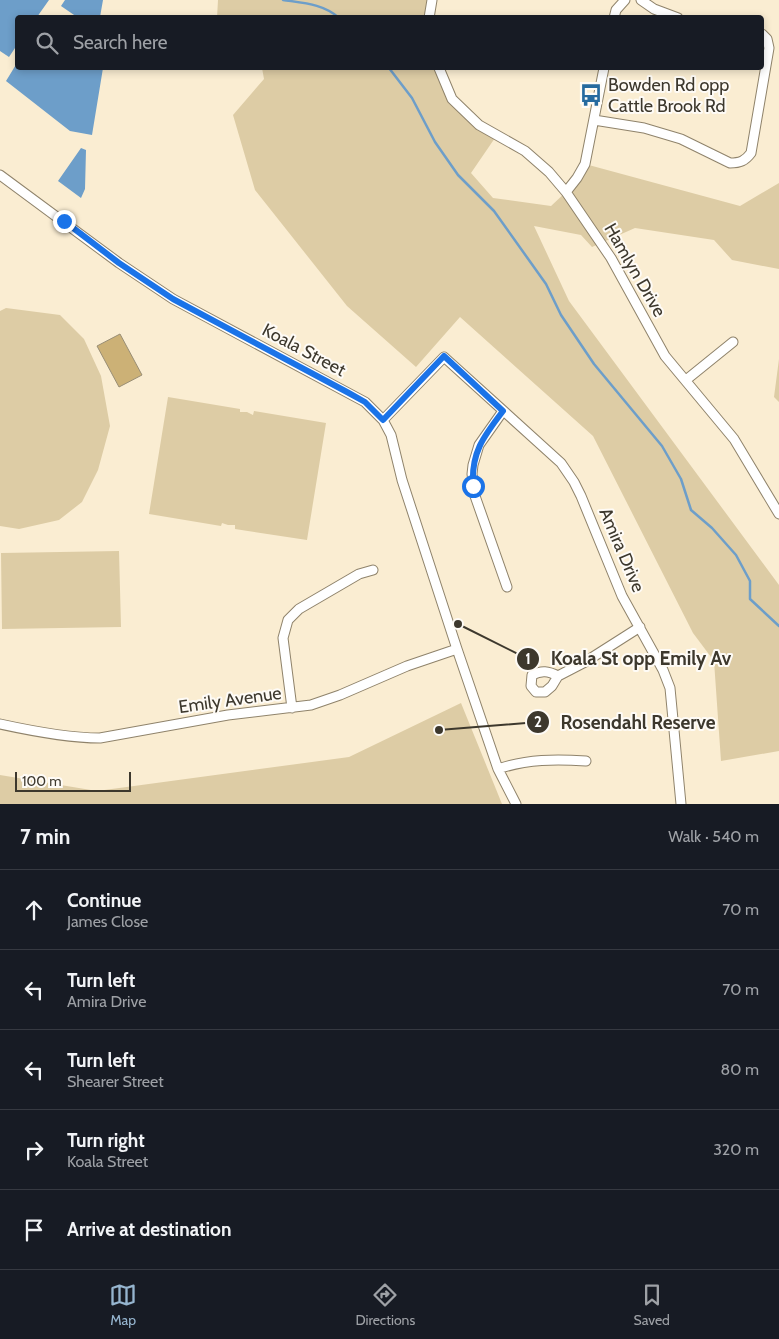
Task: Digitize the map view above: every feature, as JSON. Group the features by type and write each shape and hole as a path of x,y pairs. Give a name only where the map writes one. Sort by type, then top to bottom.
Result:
{"street":[{"path":"430,15 432,0"},
{"path":"615,15 616,10 625,0"},
{"path":"642,0 654,9 670,15"},
{"path":"594,120 644,128 681,139 730,163 739,163 747,159 751,152 768,57 769,48 767,39 764,36"},
{"name":"Hamlyn Drive","path":"440,70 452,99 479,125 525,152 549,172 566,192 611,258 665,356 734,439 779,514"},
{"path":"566,192 585,164 604,70"},
{"name":"Koala Street","path":"0,174 119,263 173,299 365,402 383,420 391,435 402,480 498,769 516,804"},
{"path":"686,380 733,342"},
{"name":"Amira Drive","path":"383,420 444,356 562,463 581,496 622,596 663,670 670,688 681,804"},
{"path":"503,411 479,445 472,474 475,496 508,587"},
{"path":"292,708 283,638 288,620 299,609 359,574 373,570"},
{"path":"558,676 585,662 640,627"},
{"name":"Emily Avenue","path":"0,724 46,733 100,738 228,716 311,705 326,701 407,666 457,649"},
{"path":"498,769 524,762 543,760 586,761"}],"shaded area":[{"path":"218,0 432,0 429,15 217,15"},
{"path":"262,70 440,70 452,99 497,135 471,173 493,198 551,206 566,192 585,164 740,206 779,183 779,269 732,260 714,240 635,228 592,247 581,235 534,226 569,301 779,585 779,751 721,761 714,661 693,633 593,436 460,317 416,367 347,306 255,190 233,115 264,79"},
{"path":"6,308 60,315 84,339 101,376 110,426 98,470 82,502 59,520 19,529 0,526 0,311"},
{"path":"779,359 779,402 774,397"},
{"path":"168,397 240,409 240,412 247,412 253,415 254,411 326,423 307,540 235,529 235,525 222,523 221,526 149,514"},
{"path":"119,551 121,627 2,629 1,553"},
{"path":"461,703 502,804 0,804 0,775 97,791 349,757"}],"water":[{"path":"0,0 49,0 38,15 15,15 15,48 9,57 0,51"},
{"path":"65,0 103,0 100,15 74,15 61,6"},
{"path":"15,66 15,70 103,70 92,135 70,131 6,81"},
{"path":"81,148 86,150 85,189 81,198 58,181"}],"building":[{"path":"120,334 142,375 119,387 97,346"}],"waterway":[{"path":"283,0 320,7 335,15"},
{"path":"391,70 412,98 435,142 458,175 494,211 546,284 561,315 594,364 662,446 681,479 691,510 712,528 736,555 750,581 750,599 779,626"}],"place":[{"name":"Bowden Rd opp Cattle Brook Rd","path":"591,95"},
{"name":"Koala St opp Emily Av","path":"458,624"},
{"name":"Rosendahl Reserve","path":"439,730"}],"route":[{"path":"64,221 119,263 173,299 365,402 383,420 444,356 503,411 479,445 473,465 473,486"}]}
